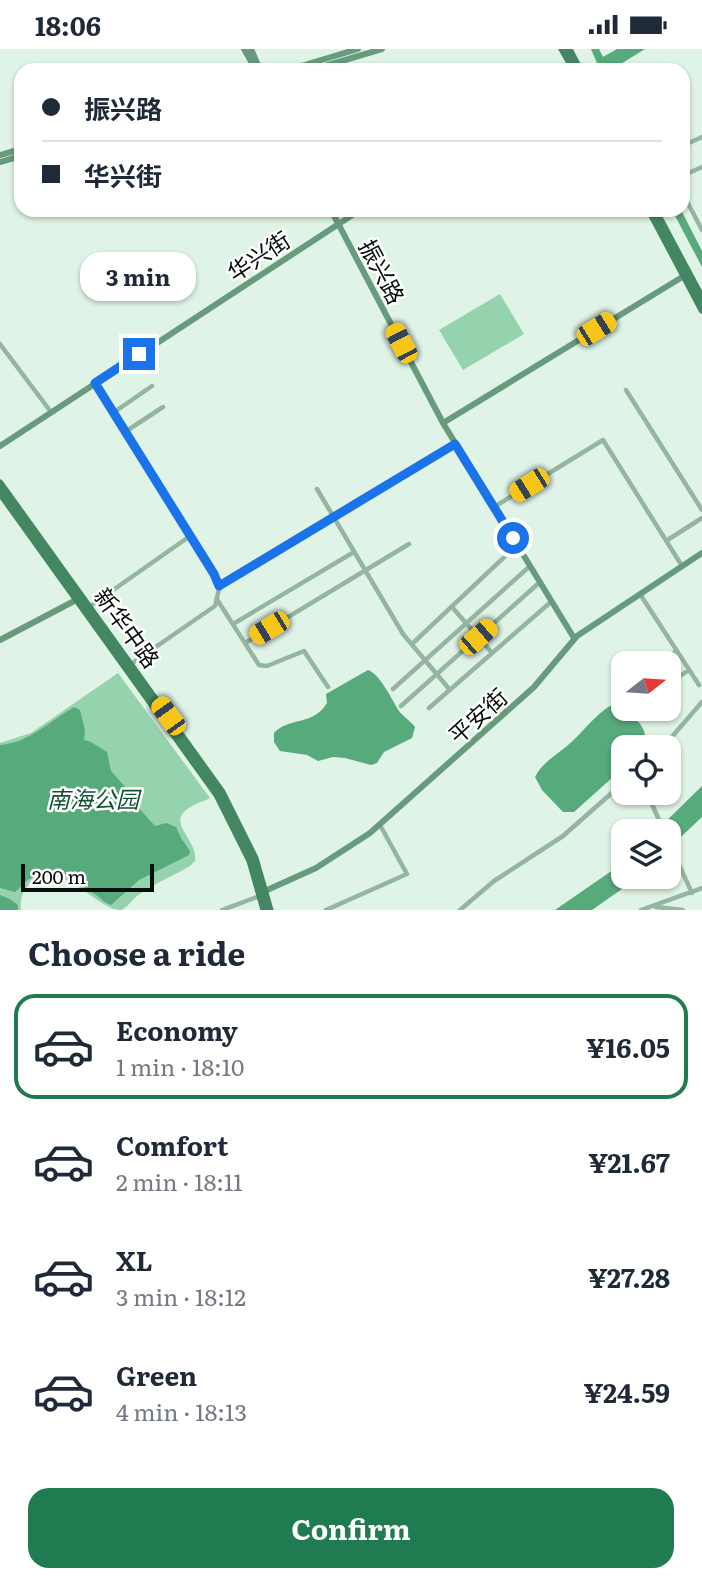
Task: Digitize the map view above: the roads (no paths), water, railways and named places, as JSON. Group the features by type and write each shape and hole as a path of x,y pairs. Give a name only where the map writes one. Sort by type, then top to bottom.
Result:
{"main road":[{"path":"653,217 702,310"},
{"path":"659,217 702,297"},
{"name":"新华中路","path":"0,483 217,795 243,844 270,910"},
{"name":"新华中路","path":"0,493 79,598 89,607 222,792 248,841 263,894 264,910"}],"street":[{"path":"311,63 358,49"},
{"path":"335,63 382,49"},
{"path":"690,208 702,230"},
{"name":"振兴路","path":"334,217 443,423 574,638"},
{"name":"华兴街","path":"0,446 349,217"},
{"path":"443,423 684,276"},
{"path":"0,344 51,412"},
{"path":"95,383 191,536 219,586 215,606 131,664"},
{"path":"113,413 152,386"},
{"path":"626,390 702,510"},
{"path":"125,432 163,407"},
{"path":"494,507 603,440 682,566"},
{"path":"219,586 455,444"},
{"path":"317,489 400,630 450,690"},
{"path":"666,541 702,518"},
{"path":"89,607 191,536"},
{"path":"245,643 409,544"},
{"path":"412,644 517,545"},
{"path":"233,624 354,552"},
{"name":"平安街","path":"222,910 263,894 325,863 380,825 534,687 574,638 702,553"},
{"path":"393,689 530,566"},
{"path":"401,706 540,582"},
{"path":"640,594 677,651"},
{"path":"0,640 79,598"},
{"path":"218,601 263,667 304,651 328,687"},
{"path":"429,708 552,601"},
{"path":"452,607 492,653"},
{"path":"681,657 699,685"},
{"path":"681,675 689,670"},
{"path":"673,735 702,702"},
{"path":"460,910 494,881 563,836 611,794"},
{"path":"326,910 407,874 380,825"},
{"path":"681,868 692,893"},
{"path":"641,910 702,888"},
{"path":"651,907 683,910"}],"park label":[{"name":"南海公园","path":"93,798"}]}
